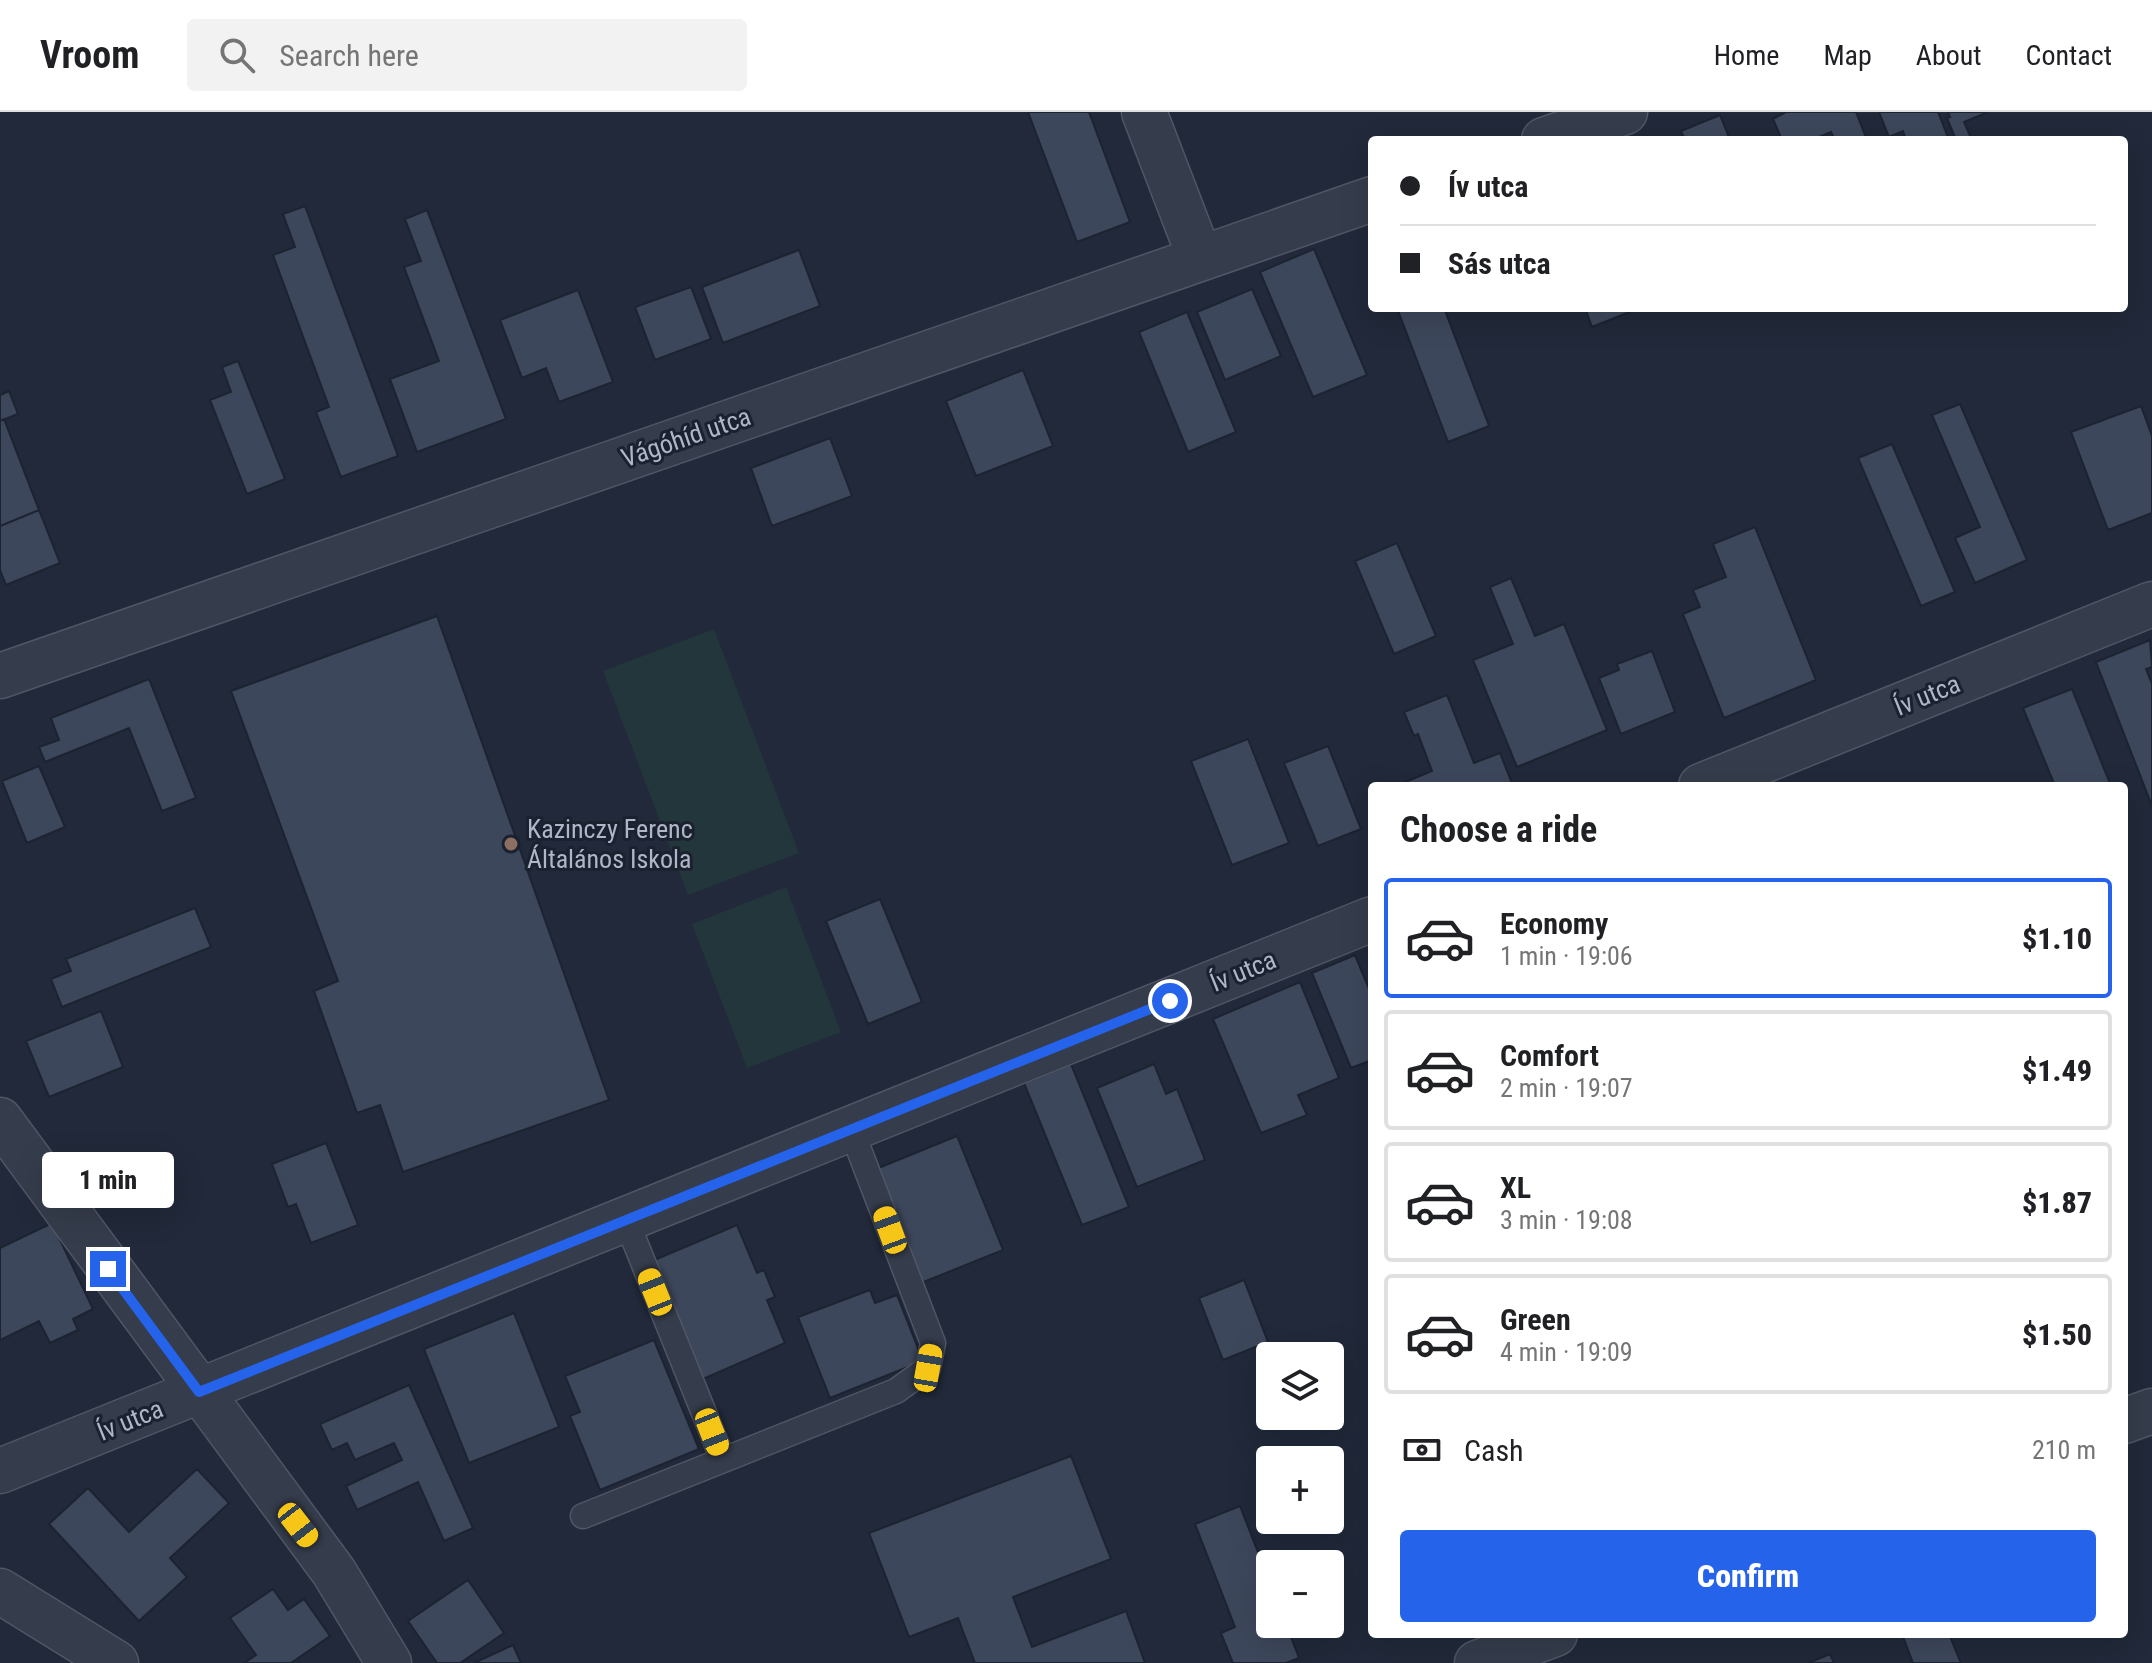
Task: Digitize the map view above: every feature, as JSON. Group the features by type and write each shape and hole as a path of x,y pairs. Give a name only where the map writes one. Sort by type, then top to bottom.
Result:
{"street":[{"path":"1144,112 1200,258"},
{"path":"1556,136 1625,112"},
{"name":"Vágóhíd utca","path":"0,676 1368,200"},
{"name":"Ív utca","path":"1711,782 2152,604"},
{"name":"Ív utca","path":"0,1471 1368,921"},
{"path":"0,1120 334,1572 389,1663"},
{"path":"2128,1420 2152,1411"},
{"path":"0,1591 116,1663"},
{"path":"1477,1663 1544,1638"}],"lane":[{"path":"583,1516 896,1391 928,1368 933,1343 851,1129"},
{"path":"626,1220 723,1460"}],"shaded area":[{"path":"714,629 799,853 688,895 603,671"},
{"path":"786,887 841,1032 747,1068 692,924"}],"building":[{"path":"1028,112 1089,112 1130,222 1077,242"},
{"path":"1786,112 1856,112 1865,136 1833,136 1831,132 1822,136 1780,136 1773,119"},
{"path":"1879,112 1938,112 1947,136 1905,136 1903,131 1889,136"},
{"path":"1948,112 1988,112 1964,122 1970,136 1954,136 1947,118 1950,117"},
{"path":"1720,115 1728,136 1683,136 1681,131"},
{"path":"305,206 398,456 341,477 316,412 329,407 273,255 295,247 283,214"},
{"path":"427,210 506,419 417,452 390,379 439,361 404,267 421,261 405,219"},
{"path":"1314,249 1367,375 1313,397 1260,272"},
{"path":"799,250 820,306 723,343 702,287"},
{"path":"691,287 711,339 655,360 635,307"},
{"path":"1252,289 1281,356 1225,380 1197,312"},
{"path":"578,290 613,382 559,402 546,368 522,378 500,320"},
{"path":"1187,312 1236,432 1188,452 1139,332"},
{"path":"1399,312 1446,312 1489,426 1448,442"},
{"path":"1586,312 1630,312 1592,327"},
{"path":"238,361 285,479 247,494 210,400 231,392 222,367"},
{"path":"1023,370 1053,446 976,476 946,401"},
{"path":"9,391 18,414 0,421 0,395"},
{"path":"1960,404 2027,560 1975,583 1955,538 1980,527 1932,415"},
{"path":"2141,406 2152,436 2152,513 2108,530 2071,432"},
{"path":"4,419 39,510 0,526 0,421"},
{"path":"830,438 852,496 772,526 751,468"},
{"path":"1892,444 1955,592 1921,606 1858,458"},
{"path":"39,510 60,563 6,585 0,570 0,526"},
{"path":"1755,527 1816,680 1724,718 1683,614 1700,607 1693,590 1726,577 1713,544"},
{"path":"1397,543 1436,636 1394,654 1355,561"},
{"path":"1511,578 1535,636 1564,624 1607,730 1517,767 1473,660 1513,644 1490,587"},
{"path":"437,616 609,1100 403,1172 380,1105 357,1113 314,991 338,981 231,691"},
{"path":"2150,640 2152,667 2146,669 2152,684 2152,806 2096,662"},
{"path":"1652,651 1675,712 1621,734 1599,678 1619,670 1617,664"},
{"path":"149,679 196,798 162,811 129,728 45,762 39,747 59,740 51,718"},
{"path":"2072,689 2109,782 2053,782 2023,708"},
{"path":"1447,695 1474,763 1500,753 1511,782 1406,782 1432,771 1418,734 1414,736 1404,712"},
{"path":"1248,739 1289,843 1232,865 1191,761"},
{"path":"1328,746 1361,829 1318,846 1284,763"},
{"path":"39,766 65,827 27,843 2,781"},
{"path":"880,899 922,1002 868,1024 826,921"},
{"path":"195,908 211,947 62,1007 51,979 71,971 66,959"},
{"path":"1355,955 1368,986 1368,1062 1351,1068 1312,973"},
{"path":"1300,982 1339,1078 1298,1095 1307,1115 1261,1133 1213,1019"},
{"path":"101,1011 123,1067 49,1097 26,1041"},
{"path":"1071,1064 1129,1207 1082,1225 1024,1083"},
{"path":"1154,1064 1166,1094 1177,1089 1205,1160 1137,1187 1097,1088"},
{"path":"957,1136 1003,1250 921,1283 876,1169"},
{"path":"326,1143 358,1225 311,1243 296,1204 288,1207 272,1164"},
{"path":"52,1223 93,1309 73,1319 78,1330 50,1343 39,1321 0,1340 0,1248"},
{"path":"737,1225 757,1273 764,1270 775,1297 767,1300 785,1343 703,1379 652,1261"},
{"path":"1244,1280 1268,1342 1256,1342 1256,1347 1223,1360 1199,1298"},
{"path":"870,1290 875,1303 897,1295 923,1361 830,1398 798,1317"},
{"path":"514,1313 559,1427 469,1463 424,1349"},
{"path":"654,1340 699,1449 600,1490 570,1416 580,1412 565,1376"},
{"path":"409,1385 473,1528 444,1541 418,1482 357,1510 346,1486 402,1460 394,1443 355,1460 347,1443 332,1450 320,1424"},
{"path":"1071,1456 1111,1559 1013,1597 1032,1647 1126,1611 1145,1663 975,1663 958,1618 909,1637 869,1533"},
{"path":"197,1469 229,1503 170,1558 187,1577 139,1621 49,1524 88,1488 129,1532"},
{"path":"1240,1506 1257,1550 1256,1638 1291,1638 1299,1658 1286,1663 1233,1663 1221,1633 1235,1627 1195,1524"},
{"path":"468,1580 504,1633 460,1663 437,1663 408,1621"},
{"path":"273,1589 288,1610 304,1599 330,1636 291,1663 244,1663 256,1655 230,1618"},
{"path":"1904,1638 1951,1638 1961,1663 1913,1663"},
{"path":"513,1645 521,1663 474,1663"},
{"path":"1830,1654 1834,1663 1808,1663"}],"place":[{"name":"Kazinczy Ferenc Általános Iskola","path":"511,844"}],"route":[{"path":"108,1269 199,1392 1170,1001"}]}
